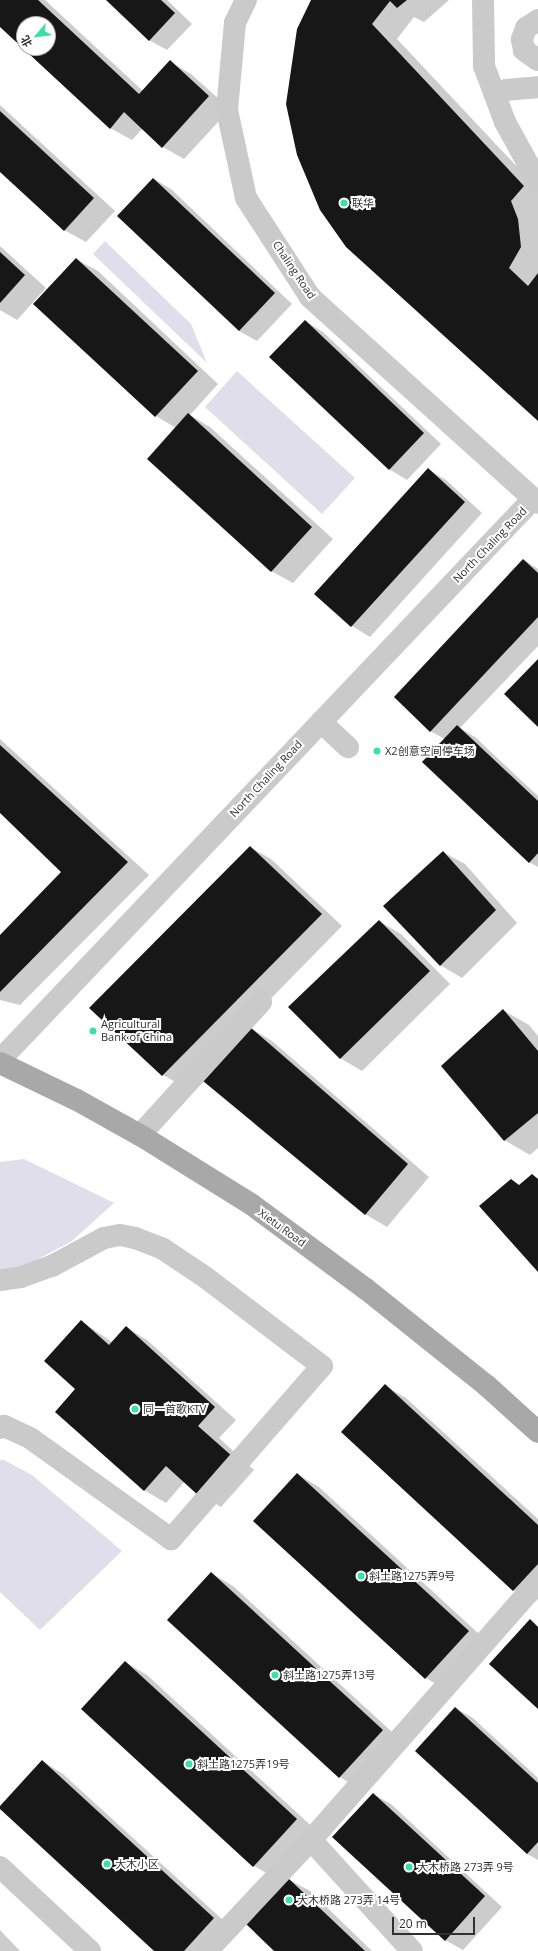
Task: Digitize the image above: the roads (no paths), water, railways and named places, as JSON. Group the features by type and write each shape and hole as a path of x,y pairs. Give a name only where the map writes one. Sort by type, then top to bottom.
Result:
{"main road":[{"name":"Xietu Road","path":"0,1062 77,1100 140,1135 251,1204 366,1289 486,1385 538,1432"}],"street":[{"name":"Chaling Road","path":"246,0 235,23 227,110 246,198 310,297 536,501"},
{"path":"483,0 484,66 505,122 538,182"},
{"path":"538,20 526,28 522,39 524,50 538,60"},
{"path":"495,95 506,90 538,87"},
{"name":"North Chaling Road","path":"0,1062 321,722 536,501"},
{"path":"321,722 348,747"},
{"path":"140,1135 262,1002"},
{"path":"0,1280 21,1277 52,1266 104,1238 120,1235 135,1238 162,1249 205,1277 322,1366 171,1539 30,1438 4,1426 0,1428"},
{"path":"206,1951 310,1840 538,1582"},
{"path":"310,1840 412,1951"},
{"path":"0,1867 90,1951"}],"place":[{"name":"联华","path":"344,203"},
{"name":"X2创意空间停车场","path":"377,751"},
{"name":"Agricultural Bank of China","path":"93,1031"},
{"name":"同一首歌KTV","path":"135,1409"},
{"name":"斜土路1275弄9号","path":"361,1576"},
{"name":"斜土路1275弄13号","path":"275,1675"},
{"name":"斜土路1275弄19号","path":"189,1764"},
{"name":"大木小区","path":"107,1864"},
{"name":"大木桥路 273弄 9号","path":"409,1867"},
{"name":"大木桥路 273弄 14号","path":"289,1900"}]}
